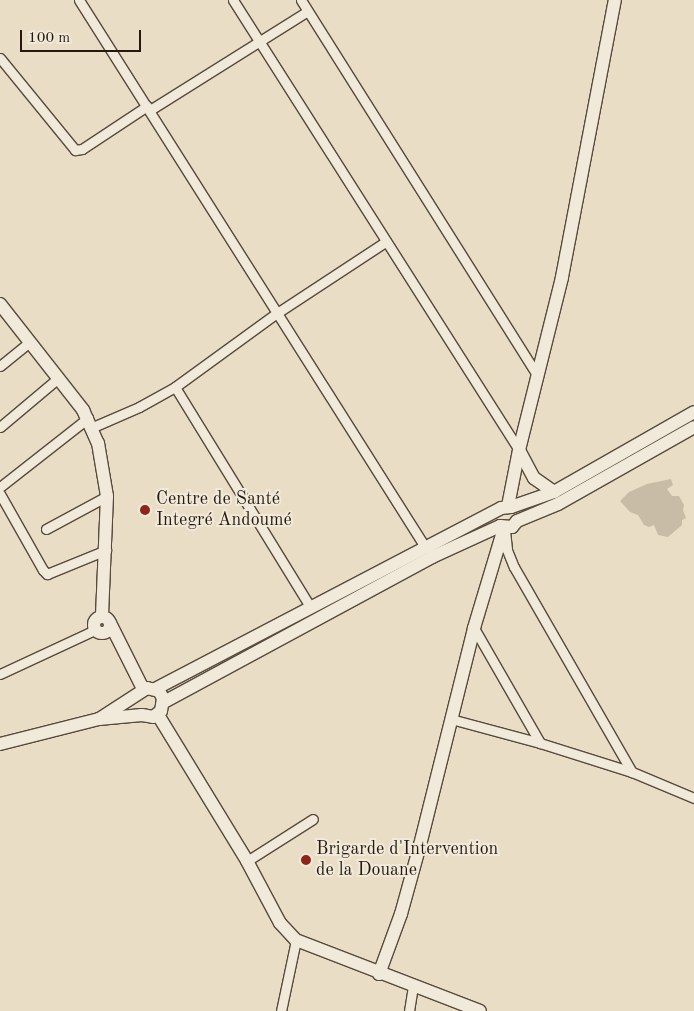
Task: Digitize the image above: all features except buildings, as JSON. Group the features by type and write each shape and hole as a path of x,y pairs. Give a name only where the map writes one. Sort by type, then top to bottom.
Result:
{"street":[{"path":"79,0 425,547"},
{"path":"232,0 534,478 554,492"},
{"path":"301,0 538,377"},
{"path":"615,0 562,277 518,450 506,508 496,519 502,527 514,567 632,772"},
{"path":"0,58 75,150 82,149 308,11"},
{"path":"0,486 90,423 139,407 175,387 277,312 385,242"},
{"path":"0,304 90,423 104,467 107,496 103,626 123,648 145,691"},
{"path":"0,366 30,342"},
{"path":"0,426 57,379"},
{"path":"175,387 312,608"},
{"path":"99,719 145,691 312,608 425,547 506,508 554,492 694,412"},
{"path":"164,702 432,557 502,527 512,527 517,521 574,496 694,427"},
{"path":"0,494 43,570 48,574 106,550"},
{"path":"46,529 107,496"},
{"path":"506,508 516,512 517,521"},
{"path":"380,974 401,914 420,846 474,628 502,527"},
{"path":"0,674 103,626"},
{"path":"474,628 540,743"},
{"path":"0,744 99,719 142,715 153,717 158,715 164,707 162,694 145,691"},
{"path":"142,715 135,707 145,691"},
{"path":"158,715 247,861 280,923 296,940 480,1011"},
{"path":"451,719 540,743 632,772 694,798"},
{"path":"247,861 313,820"},
{"path":"280,1011 296,940"},
{"path":"409,1011 412,986"}],"shaded area":[{"path":"671,479 673,485 667,489 672,496 679,496 684,505 683,510 686,518 682,520 682,525 668,537 658,535 654,525 649,527 644,525 638,515 630,512 620,501 629,492 647,484"}],"place":[{"name":"Centre de Santé Integré Andoumé","path":"145,510"},
{"name":"Brigarde d'Intervention de la Douane","path":"306,860"}]}
